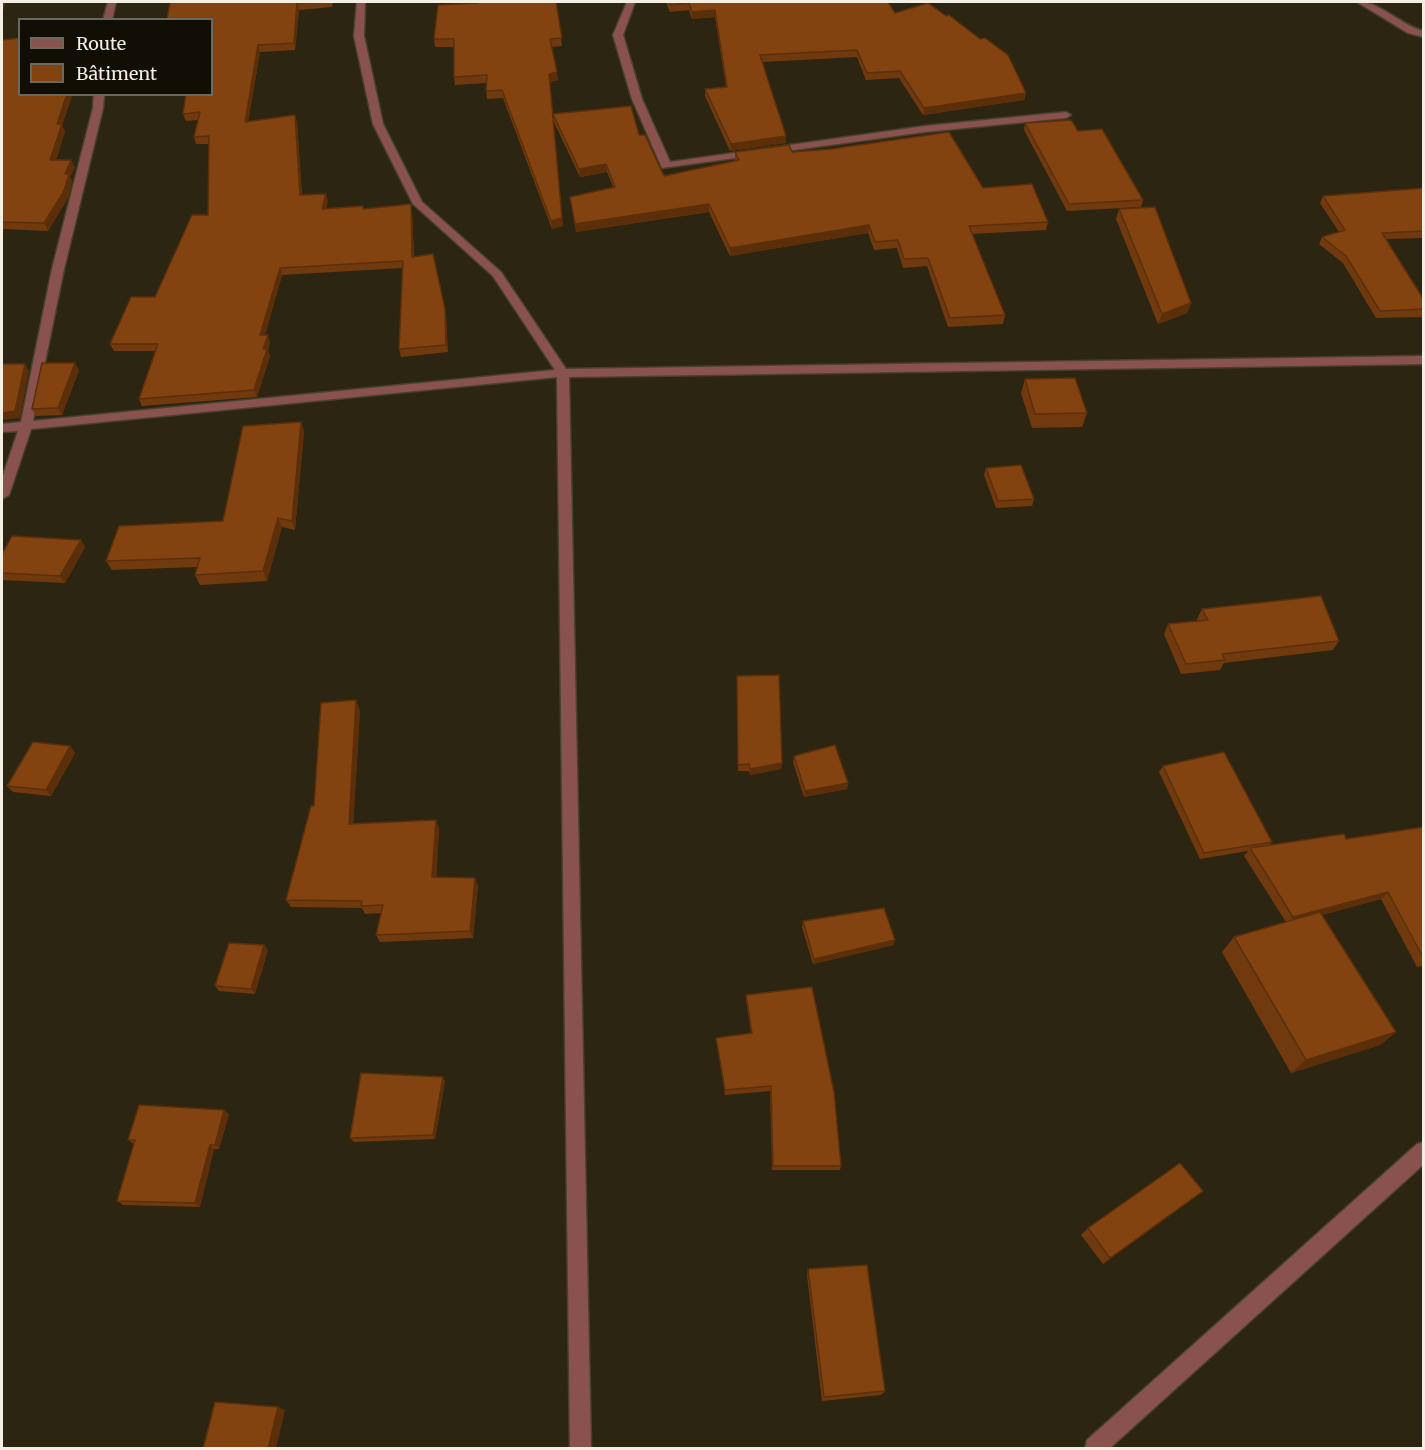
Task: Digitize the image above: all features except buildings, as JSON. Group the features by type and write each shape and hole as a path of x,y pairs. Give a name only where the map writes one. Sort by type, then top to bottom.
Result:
{"street":[{"path":"108,18 112,2"},
{"path":"362,2 359,36 378,124 418,204 497,274 563,374 581,1449"},
{"path":"631,2 618,35 637,99 666,166 925,129 1066,115"},
{"path":"1361,2 1411,31 1424,34"},
{"path":"2,495 26,427 58,269 98,108 99,96"},
{"path":"2,428 563,374 1182,362 1424,360"},
{"path":"1095,1449 1424,1151"}]}
